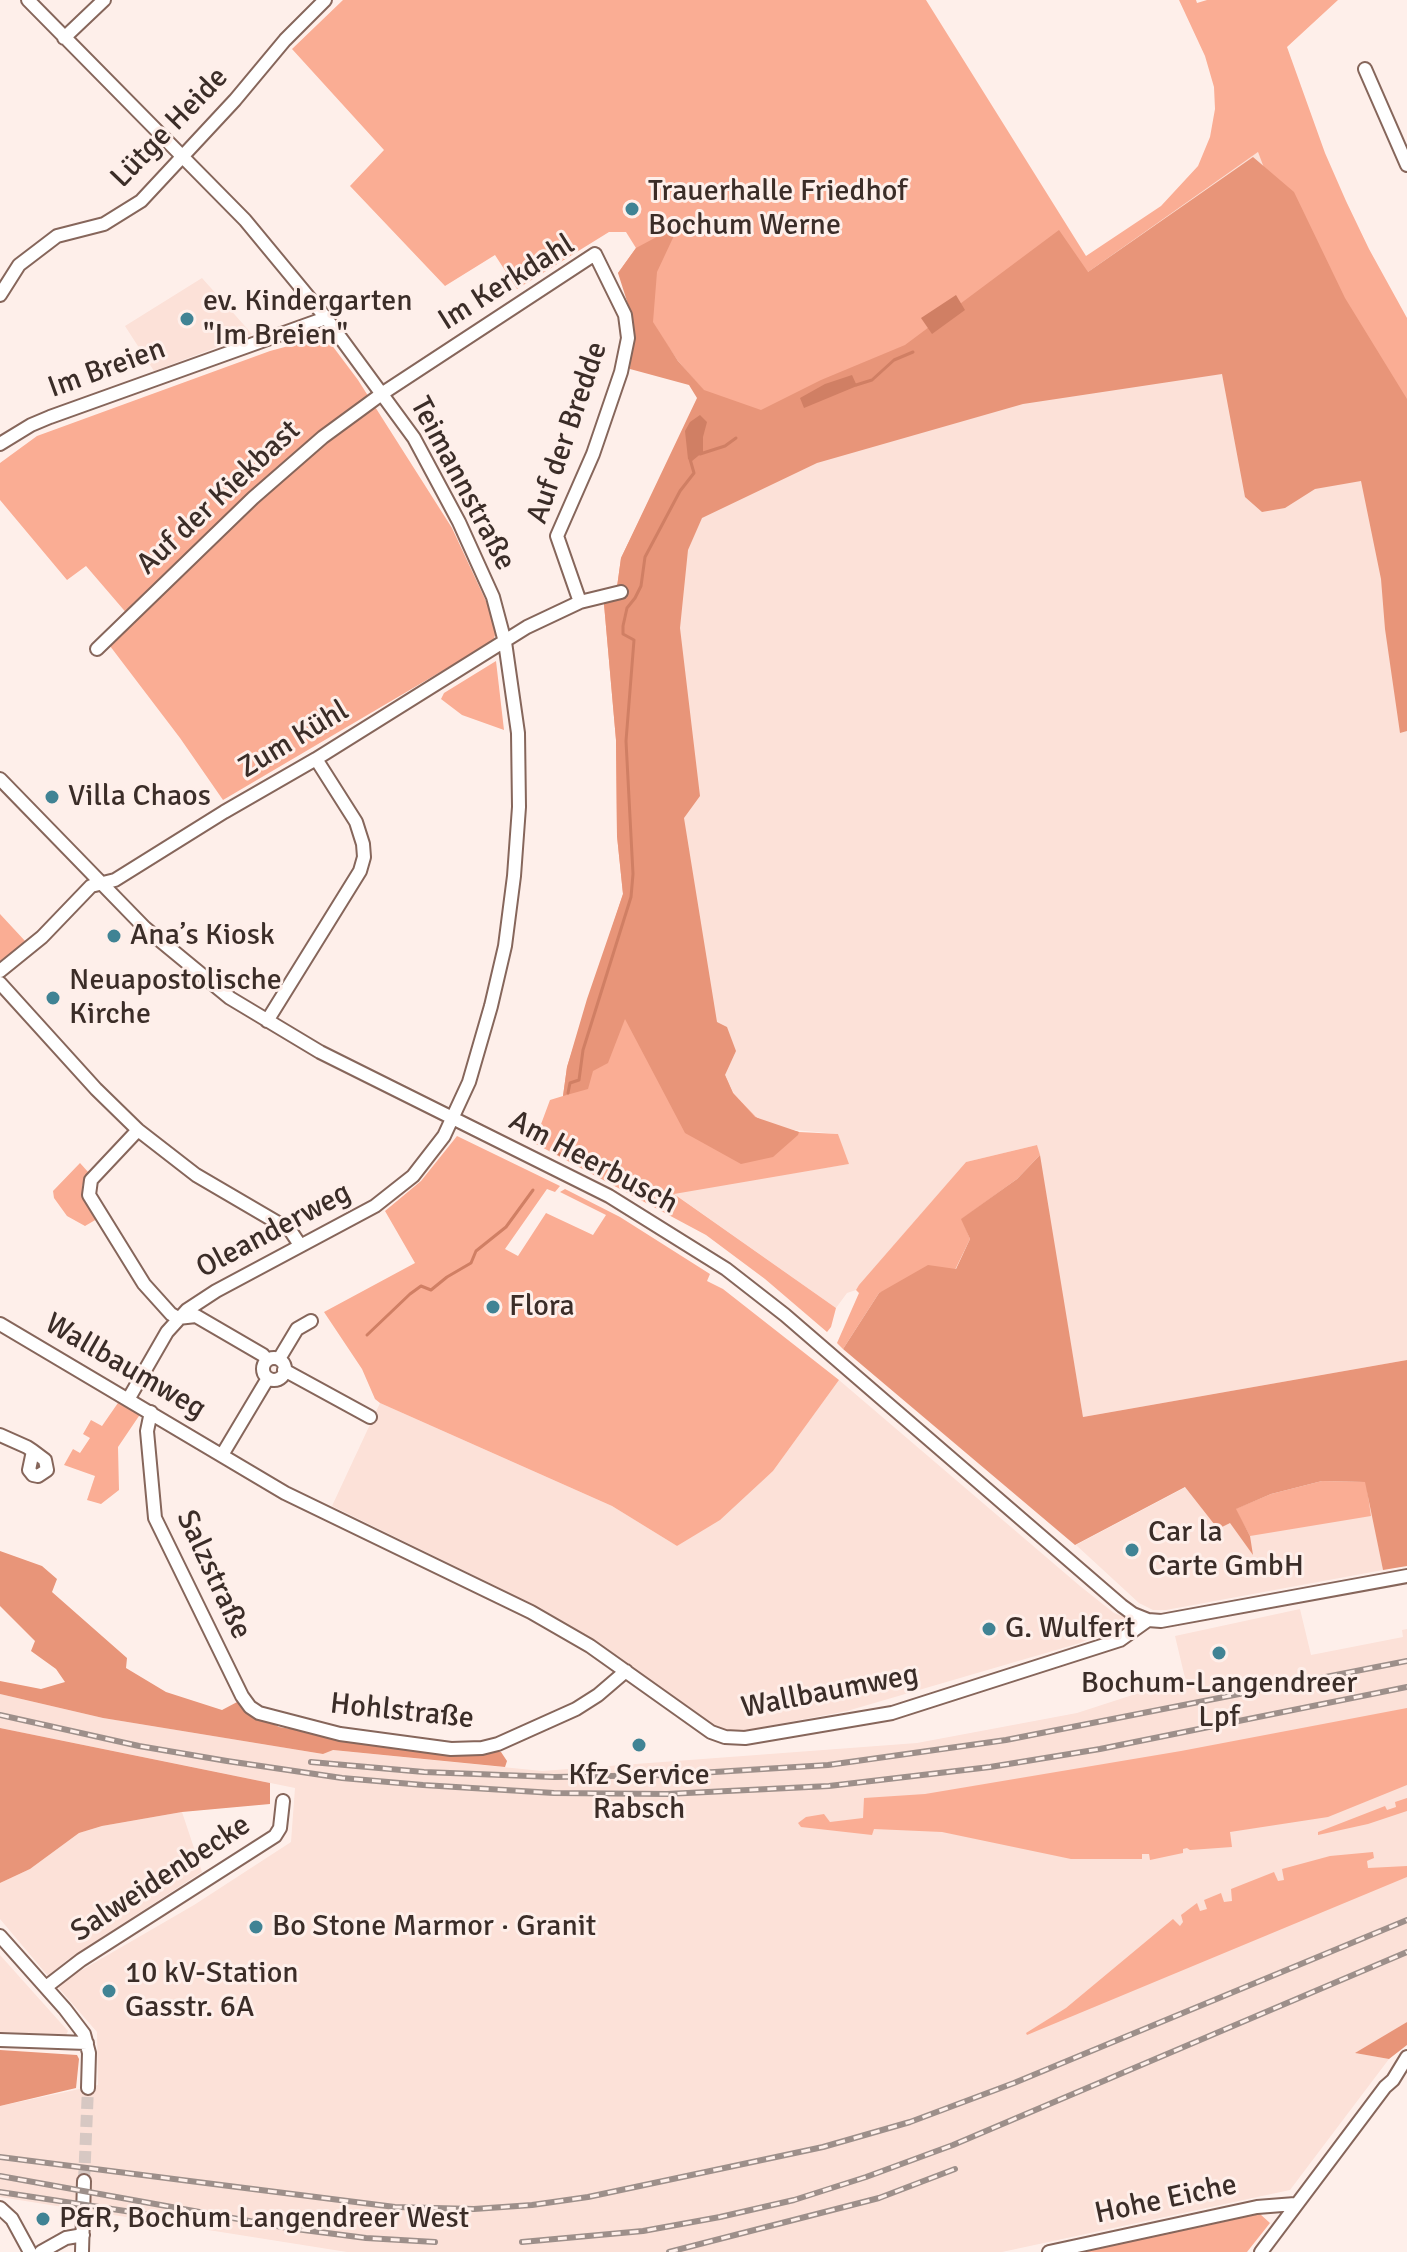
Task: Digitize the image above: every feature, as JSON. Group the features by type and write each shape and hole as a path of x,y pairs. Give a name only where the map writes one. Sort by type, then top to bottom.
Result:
{"street":[{"name":"Teimannstraße","path":"28,0 245,220 326,318 414,438 459,522 493,597 505,642 518,733 519,807 514,876 505,946 491,1006 469,1082 452,1118"},
{"path":"64,38 104,0"},
{"name":"Lütge Heide","path":"0,295 19,265 57,236 104,224 134,208 285,40 325,0"},
{"path":"1365,69 1407,165"},
{"name":"Im Kerkdahl","path":"383,393 595,254 609,279"},
{"name":"Auf der Bredde","path":"580,602 557,536 593,454 624,362 628,338 625,315 609,279"},
{"name":"Im Breien","path":"0,444 41,421 326,318"},
{"name":"Auf der Kiekbast","path":"97,649 286,468 332,429 383,393"},
{"name":"Zum Kühl","path":"0,971 42,937 91,886 115,880 527,627 580,602 621,592"},
{"path":"267,1021 360,871 364,857 356,822 316,759"},
{"name":"Am Heerbusch","path":"0,779 173,954 230,998 320,1052 609,1196 726,1269 785,1315 1122,1606 1148,1620"},
{"path":"0,983 96,1089 138,1130 196,1175 290,1230 300,1245"},
{"name":"Oleanderweg","path":"129,1398 178,1318 199,1301 375,1206 395,1192 428,1158 444,1136 452,1118"},
{"path":"138,1130 91,1180 89,1195 144,1284 171,1314 178,1318 196,1316 370,1417"},
{"path":"277,1363 297,1329 311,1321"},
{"name":"Wallbaumweg","path":"0,1324 317,1509 531,1612 590,1646 711,1732 725,1737 745,1738 892,1713 1120,1640 1148,1620 1161,1621 1407,1576"},
{"name":"Wallbaumweg","path":"222,1455 268,1378 263,1369 277,1363"},
{"name":"Salzstraße","path":"151,1412 147,1431 155,1518 250,1707"},
{"path":"0,1435 33,1451"},
{"name":"Hohlstraße","path":"250,1707 270,1718 340,1734 451,1749 482,1748 565,1715 598,1695 626,1671"},
{"name":"Salweidenbecke","path":"46,1987 81,1960 275,1836 280,1828 283,1801"},
{"path":"0,1936 78,2025 87,2043 88,2088"},
{"path":"0,2040 87,2043"},
{"path":"1261,2252 1393,2080 1407,2057"},
{"path":"1393,2080 1407,2084"},
{"path":"82,2252 84,2181"},
{"name":"Hohe Eiche","path":"1049,2252 1257,2207 1295,2204"},
{"path":"0,2208 12,2219 30,2252"},
{"path":"41,2252 66,2238 83,2235"}],"shaded area":[{"path":"343,0 926,0 1086,256 1161,206 1198,166 1210,137 1215,109 1214,87 1205,56 1179,0 1196,0 1197,3 1207,0 1338,0 1287,47 1325,153 1346,201 1407,318 1407,430 1267,176 1258,152 1088,272 719,464 651,625 666,808 725,1075 733,1093 767,1124 799,1132 838,1134 849,1164 674,1194 836,1308 827,1332 765,1279 706,1235 534,1143 550,1100 563,1096 567,1067 623,894 617,836 616,740 604,604 617,587 621,558 703,390 678,361 618,273 636,248 626,232 609,232 517,289 495,255 445,286 350,186 384,150 292,49"},
{"path":"1258,152 1267,176 1407,430 1407,1360 1083,1417 1037,1145 966,1162 856,1290 847,1293 836,1308 673,1193 848,1164 838,1134 783,1129 756,1117 733,1093 725,1075 651,625 688,516 946,362"},
{"path":"1253,157 1294,192 1345,298 1407,399 1407,731 1400,733 1381,579 1361,481 1315,489 1285,508 1262,512 1245,497 1222,374 1023,404 817,463 702,518 688,550 680,628 700,796 684,818 717,1022 727,1027 736,1051 725,1075 733,1093 755,1117 799,1132 798,1135 773,1157 741,1164 685,1133 625,1019 608,1063 593,1071 588,1089 563,1096 567,1067 587,999 623,894 617,836 616,740 604,604 617,587 621,558 697,398 689,385 630,369 632,317 618,273 636,248 679,225 657,272 653,322 678,361 704,390 761,410 821,380 905,345 1059,230 1088,272"},
{"name":"ev. Kindergarten \"Im Breien\"","path":"202,278 252,334 154,371 125,326"},
{"path":"956,295 965,310 932,334 921,318"},
{"path":"325,336 358,380 452,528 498,627 493,641 223,800 110,646 135,623 86,566 67,580 0,500 0,463 37,436 270,351"},
{"path":"852,375 857,386 804,408 800,398 825,384"},
{"path":"700,415 707,422 703,452 692,461 688,459 685,431 690,422"},
{"path":"496,661 504,730 462,715 441,699 444,693"},
{"path":"0,914 26,942 0,963"},
{"path":"457,1136 560,1186 555,1192 547,1189 505,1249 518,1256 546,1213 593,1235 606,1215 560,1192 565,1189 620,1217 710,1274 707,1281 723,1289 839,1380 773,1471 720,1520 677,1546 612,1506 375,1399 362,1369 324,1312 415,1263 385,1211 421,1181"},
{"path":"1037,1145 1040,1155 1017,1179 962,1219 970,1239 955,1270 879,1293 843,1349 837,1343 859,1293 856,1290 859,1285 966,1162"},
{"path":"1040,1155 1083,1417 1407,1360 1407,1566 1383,1570 1365,1482 1322,1481 1271,1494 1236,1509 1250,1536 1253,1555 1230,1523 1218,1529 1185,1487 1075,1545 843,1349 879,1293 928,1265 956,1269 970,1239 961,1219 1017,1179"},
{"path":"80,1163 89,1173 82,1186 83,1194 97,1219 85,1226 67,1216 54,1198 53,1191"},
{"path":"839,1380 1080,1586 1114,1613 1132,1620 1080,1643 847,1711 728,1731 713,1726 631,1667 534,1605 332,1506 380,1403 612,1506 677,1546 773,1471"},
{"path":"120,1400 141,1413 118,1447 119,1490 101,1504 87,1500 95,1476 64,1465 73,1449 80,1453 90,1438 83,1434 91,1420 102,1426"},
{"path":"1322,1481 1366,1482 1371,1516 1250,1536 1235,1509 1271,1494"},
{"path":"1366,1482 1383,1570 1153,1610 1139,1603 1076,1545 1186,1487 1218,1528 1230,1522 1250,1536"},
{"path":"0,1551 42,1566 57,1579 52,1592 127,1658 126,1668 166,1692 222,1710 239,1701 253,1713 279,1727 501,1752 507,1761 505,1767 333,1750 323,1754 103,1718 0,1694 0,1681 41,1689 65,1682 56,1669 31,1651 35,1641 0,1606"},
{"path":"1300,1609 1311,1655 1403,1637 1402,1630 1407,1629 1407,2022 1356,2053 1389,2059 1290,2190 1002,2252 347,2252 0,2197 0,2106 98,2085 97,2032 56,1985 194,1905 291,1842 295,1788 0,1728 0,1694 103,1718 323,1754 332,1750 542,1771 917,1743 1077,1713 1185,1678 1175,1636"},
{"path":"1407,1708 1407,1785 1328,1817 1230,1832 1232,1847 1187,1848 1183,1849 1183,1853 1150,1860 1149,1854 1142,1854 1142,1859 1071,1859 942,1832 874,1829 872,1835 801,1827 798,1823 806,1817 824,1814 830,1822 863,1818 864,1798 925,1794 1181,1751"},
{"path":"0,1728 270,1783 270,1804 182,1812 102,1826 79,1833 30,1869 0,1883"},
{"path":"1407,1798 1407,1811 1318,1835 1318,1832 1385,1806 1387,1810 1396,1807 1395,1802"},
{"path":"182,1812 202,1872 67,1960 48,1976 0,1919 0,1883 30,1869 79,1833"},
{"path":"1373,1852 1374,1858 1367,1861 1368,1868 1407,1866 1407,1877 1027,2035 1066,2008 1173,1919 1180,1926 1183,1922 1181,1915 1197,1903 1200,1911 1207,1909 1204,1900 1221,1893 1224,1902 1232,1901 1231,1889 1274,1872 1278,1881 1284,1880 1282,1869 1330,1856"},
{"path":"0,1955 68,2031 66,2035 0,2032"},
{"path":"1407,2022 1407,2045 1389,2059 1355,2053"},
{"path":"0,2050 77,2055 76,2088 0,2106"},
{"path":"1260,2214 1270,2223 1247,2252 1081,2252"}],"waterway":[{"path":"856,385 872,380 894,360 913,352"},
{"path":"700,454 725,446 736,438"},
{"path":"568,1093 570,1083 579,1080 583,1050 631,897 633,874 626,741 634,640 623,634 623,626 627,608 641,586 645,557 680,491 694,473 690,459"},
{"path":"557,1146 557,1153 567,1157"},
{"path":"367,1335 421,1286 431,1290 471,1263 476,1251 506,1227 533,1190"}],"tunnel":[{"path":"84,2181 88,2088"}],"railway":[{"path":"311,1762 424,1772 554,1777 666,1775 828,1765 1006,1740 1407,1661"},
{"path":"0,1715 139,1746 342,1778 554,1793 667,1794 829,1786 990,1767 1100,1749 1407,1687"},
{"path":"0,2157 395,2207 474,2209 588,2197 823,2147 910,2122 1014,2083 1407,1920"},
{"path":"522,2242 643,2231 720,2217 794,2200 866,2177 953,2145 1407,1952"},
{"path":"669,2252 879,2198 955,2169"},
{"path":"0,2176 288,2228 366,2238 435,2242"},
{"path":"0,2192 145,2214"}],"place":[{"name":"Trauerhalle Friedhof Bochum Werne","path":"632,209"},
{"name":"ev. Kindergarten \"Im Breien\"","path":"187,319"},
{"name":"Villa Chaos","path":"52,797"},
{"name":"Anaʼs Kiosk","path":"114,936"},
{"name":"Neuapostolische Kirche","path":"53,998"},
{"name":"Flora","path":"493,1307"},
{"name":"Car la Carte GmbH","path":"1132,1550"},
{"name":"G. Wulfert","path":"989,1629"},
{"name":"Bochum-Langendreer Lpf","path":"1219,1653"},
{"name":"Kfz Service Rabsch","path":"639,1745"},
{"name":"Bo Stone Marmor · Granit","path":"256,1927"},
{"name":"10 kV-Station Gasstr. 6A","path":"109,1991"},
{"name":"P&R, Bochum Langendreer West","path":"43,2219"}]}
